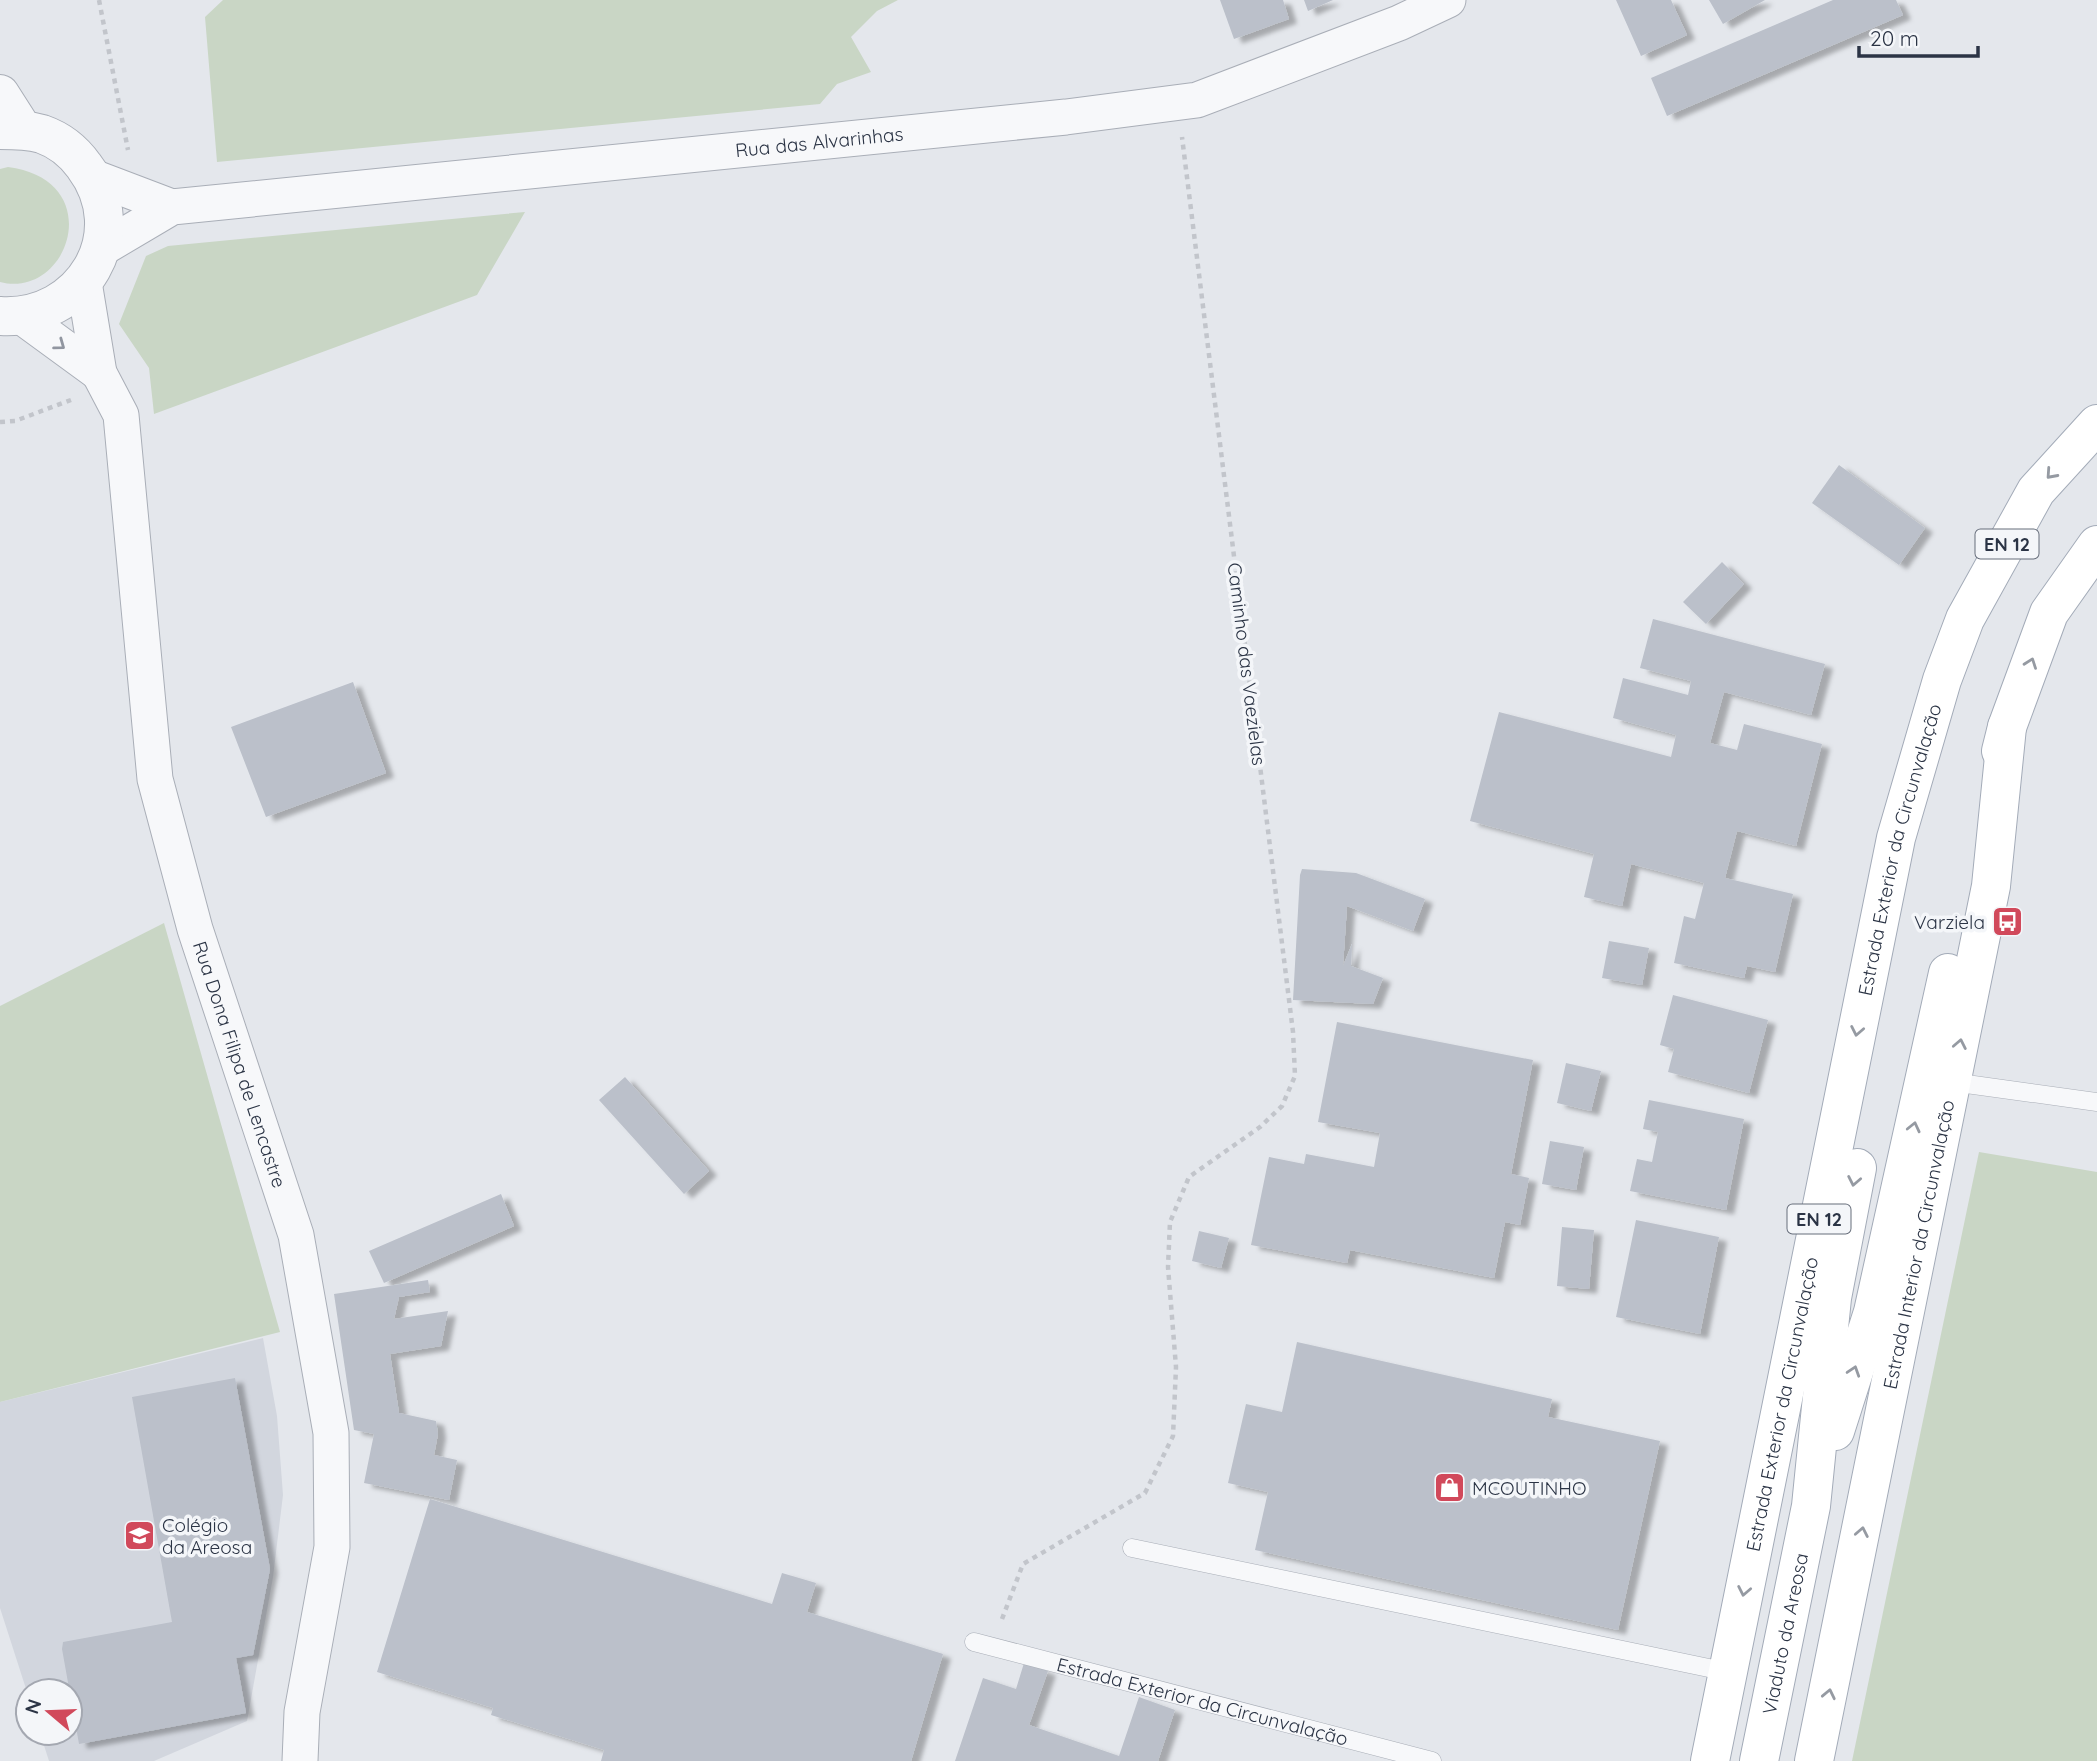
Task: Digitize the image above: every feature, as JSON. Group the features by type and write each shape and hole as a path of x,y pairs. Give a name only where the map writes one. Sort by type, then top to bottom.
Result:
{"main road":[{"name":"Estrada Exterior da Circunvalação","path":"1710,1761 1896,838 1942,680 1965,619 2036,491 2097,424"},
{"name":"Estrada Interior da Circunvalação","path":"1811,1506 1873,1312 1972,864 2007,727 2049,613 2097,545"},
{"name":"Estrada Exterior da Circunvalação","path":"1811,1506 1832,1298 1920,839 1942,680"},
{"name":"Estrada Interior da Circunvalação","path":"1814,1761 1992,886 2007,727"},
{"name":"Viaduto da Areosa","path":"1759,1761 1811,1506"}],"street":[{"name":"Rua das Alvarinhas","path":"93,177 172,207 1066,117 1177,103 1197,100 1397,11 1448,0"},
{"path":"0,94 12,130 44,135 64,145 80,159 93,177 102,200 104,225 92,266 66,299 44,310 10,316"},
{"name":"Rua das Alvarinhas","path":"92,266 172,207"},
{"name":"Rua Dona Filipa de Lencastre","path":"92,266 99,373 121,415 155,779 195,929 296,1235 331,1433 332,1547 302,1712 300,1761"},
{"name":"Rua Dona Filipa de Lencastre","path":"10,316 99,373"}],"lane":[{"path":"1952,1082 2097,1102"},
{"path":"1132,1548 1728,1672"},
{"name":"Estrada Exterior da Circunvalação","path":"974,1642 1432,1761"}],"path":[{"path":"99,0 136,193"},
{"name":"Caminho das Vaezielas","path":"974,1642 1001,1622 1023,1564 1145,1493 1173,1436 1176,1367 1168,1267 1170,1223 1189,1177 1260,1127 1282,1106 1295,1076 1293,1032 1177,103"},
{"path":"0,422 15,421 71,400 99,373"}],"shaded area":[{"name":"Colégio da Areosa","path":"263,1338 277,1416 283,1495 273,1577 247,1721 154,1761 49,1761 44,1747 84,1747 84,1677 22,1677 0,1608 0,1402"}],"green space":[{"path":"223,0 898,0 877,11 851,37 871,72 837,84 820,104 217,162 205,17"},
{"path":"8,167 39,176 59,193 68,214 68,236 59,257 45,273 24,283 0,282 0,169"},
{"path":"525,212 477,295 154,414 149,368 119,324 146,256 168,246"},
{"path":"164,923 280,1332 0,1402 0,1006"},
{"path":"1979,1152 2097,1172 2097,1761 1852,1761"}],"building":[{"path":"1220,0 1283,0 1289,19 1234,39"},
{"path":"1304,0 1333,0 1308,11"},
{"path":"1616,0 1671,0 1687,35 1641,56"},
{"path":"1709,0 1765,0 1723,24"},
{"path":"1833,0 1896,0 1903,15 1667,116 1651,78"},
{"path":"1839,465 1925,528 1899,565 1812,503"},
{"path":"1722,562 1744,584 1706,624 1683,602"},
{"path":"1653,619 1825,664 1811,715 1724,692 1710,743 1737,750 1744,724 1822,744 1796,846 1737,831 1725,878 1793,894 1775,972 1747,966 1744,978 1674,963 1684,916 1695,919 1704,883 1631,864 1622,906 1584,897 1594,854 1470,821 1499,712 1671,757 1676,735 1613,718 1623,678 1688,695 1691,681 1640,668"},
{"path":"353,682 386,773 266,817 231,727"},
{"path":"1302,869 1356,873 1425,899 1413,931 1347,906 1343,966 1352,944 1351,966 1383,978 1373,1004 1293,1000"},
{"path":"1609,941 1649,948 1642,985 1602,978"},
{"path":"1673,995 1768,1020 1749,1093 1668,1072 1674,1049 1660,1045"},
{"path":"1337,1022 1533,1060 1511,1174 1529,1178 1520,1225 1505,1222 1494,1278 1350,1250 1347,1263 1251,1245 1269,1157 1304,1164 1306,1154 1374,1167 1380,1133 1318,1122"},
{"path":"1566,1063 1601,1071 1591,1111 1557,1103"},
{"path":"625,1077 709,1171 684,1194 599,1100"},
{"path":"1649,1100 1744,1119 1726,1210 1630,1191 1637,1159 1652,1162 1658,1132 1643,1129"},
{"path":"1550,1141 1584,1147 1576,1190 1542,1184"},
{"path":"501,1194 514,1226 384,1283 369,1251"},
{"path":"1636,1220 1719,1237 1700,1334 1616,1317"},
{"path":"1562,1227 1594,1230 1589,1289 1557,1286"},
{"path":"1199,1231 1229,1238 1221,1268 1192,1261"},
{"path":"428,1280 430,1292 399,1297 394,1319 448,1311 441,1346 390,1354 399,1413 436,1421 438,1434 434,1455 457,1460 449,1500 364,1483 374,1434 354,1430 334,1294"},
{"name":"MCOUTINHO","path":"1297,1342 1552,1399 1548,1417 1660,1441 1618,1630 1255,1550 1268,1492 1228,1483 1246,1404 1282,1412"},
{"path":"235,1378 270,1569 253,1655 236,1658 246,1713 84,1743 84,1677 67,1677 63,1642 172,1622 132,1397"},
{"path":"430,1499 772,1604 782,1573 816,1583 807,1612 943,1654 911,1761 601,1761 604,1750 491,1715 493,1708 377,1672"},
{"path":"1024,1663 1048,1671 1029,1725 1119,1756 1139,1697 1175,1710 1158,1761 955,1761 983,1678 1016,1689"}],"place":[{"name":"Varziela","path":"2008,922"},
{"name":"MCOUTINHO","path":"1449,1488"},
{"name":"Colégio da Areosa","path":"139,1536"}]}
